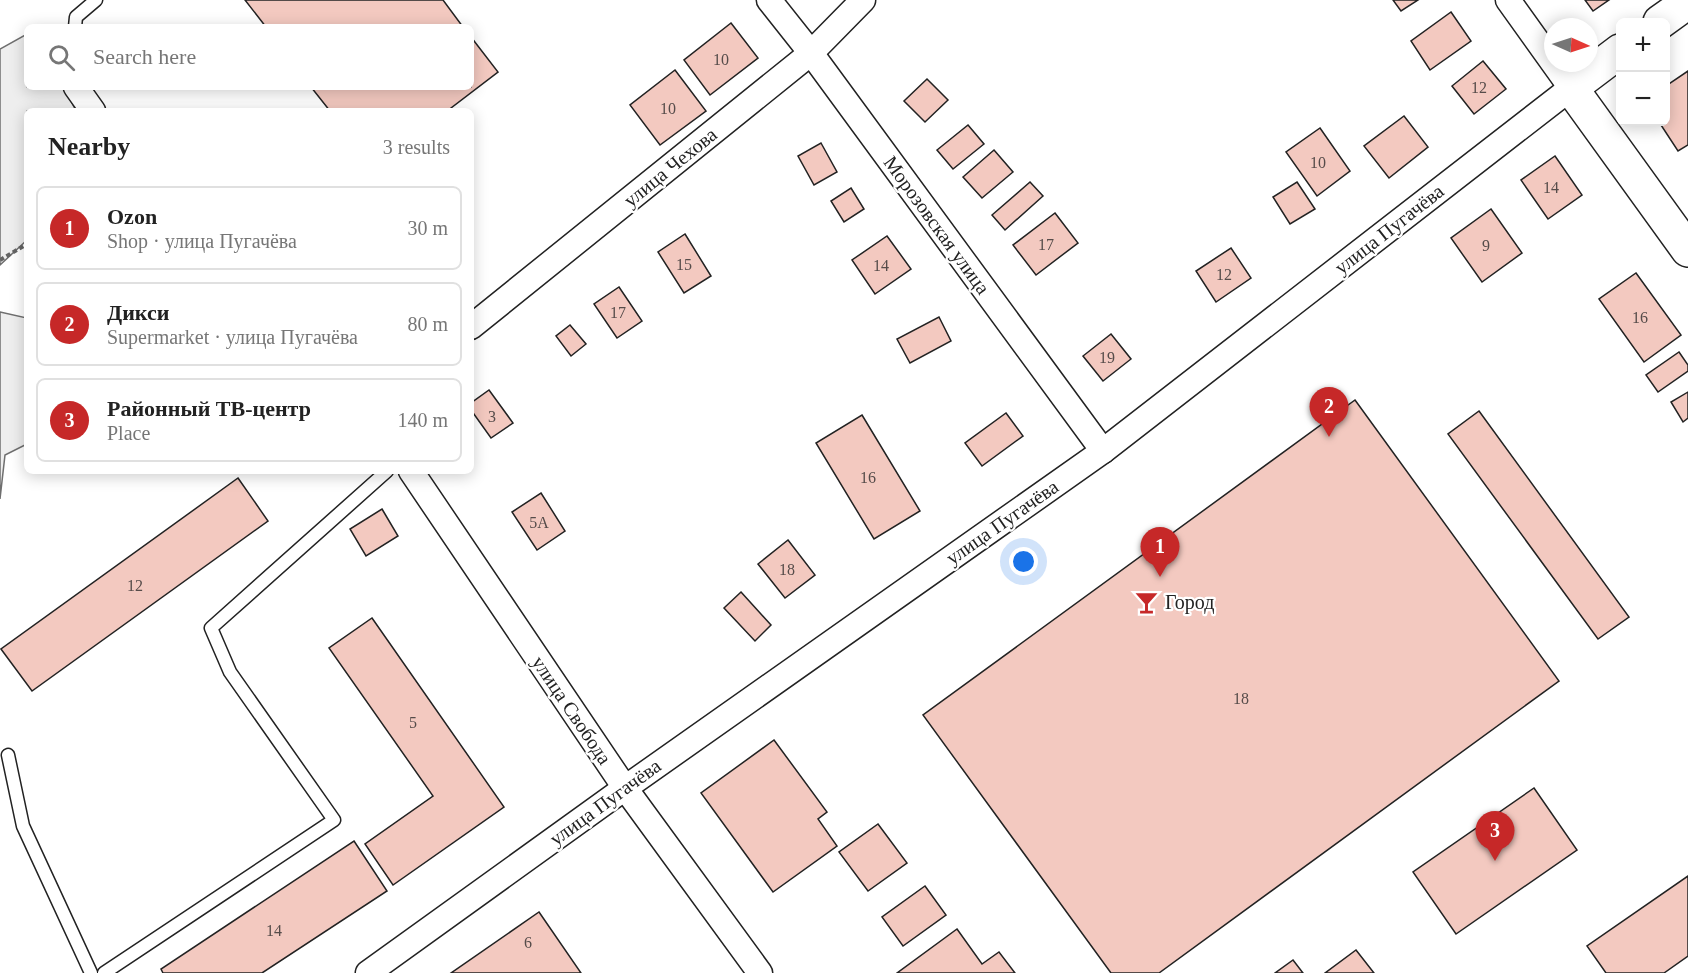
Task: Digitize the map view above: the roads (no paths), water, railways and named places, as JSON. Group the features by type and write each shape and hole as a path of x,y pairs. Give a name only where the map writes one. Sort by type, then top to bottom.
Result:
{"main road":[{"path":"1666,18 1688,2"},
{"name":"улица Пугачёва","path":"1571,88 1616,54"},
{"path":"1571,88 1688,250"}],"street":[{"name":"Морозовская улица","path":"769,0 811,53 1103,451"},
{"name":"улица Чехова","path":"474,325 811,53 863,0"},
{"path":"1508,0 1571,88"},
{"name":"улица Пугачёва","path":"368,973 625,788 1103,451 1571,88"},
{"path":"78,90 91,108"},
{"name":"улица Свобода","path":"413,474 625,788 760,973"}],"lane":[{"path":"75,24 76,17 96,0"},
{"path":"104,973 334,820 230,672 211,628 384,474"},
{"path":"8,754 22,826 91,973"}],"place":[{"name":"Дикси","path":"1329,437"},
{"name":"Ozon","path":"1160,577"},
{"name":"Город","path":"1147,602"},
{"name":"Районный ТВ-центр","path":"1495,861"}]}
